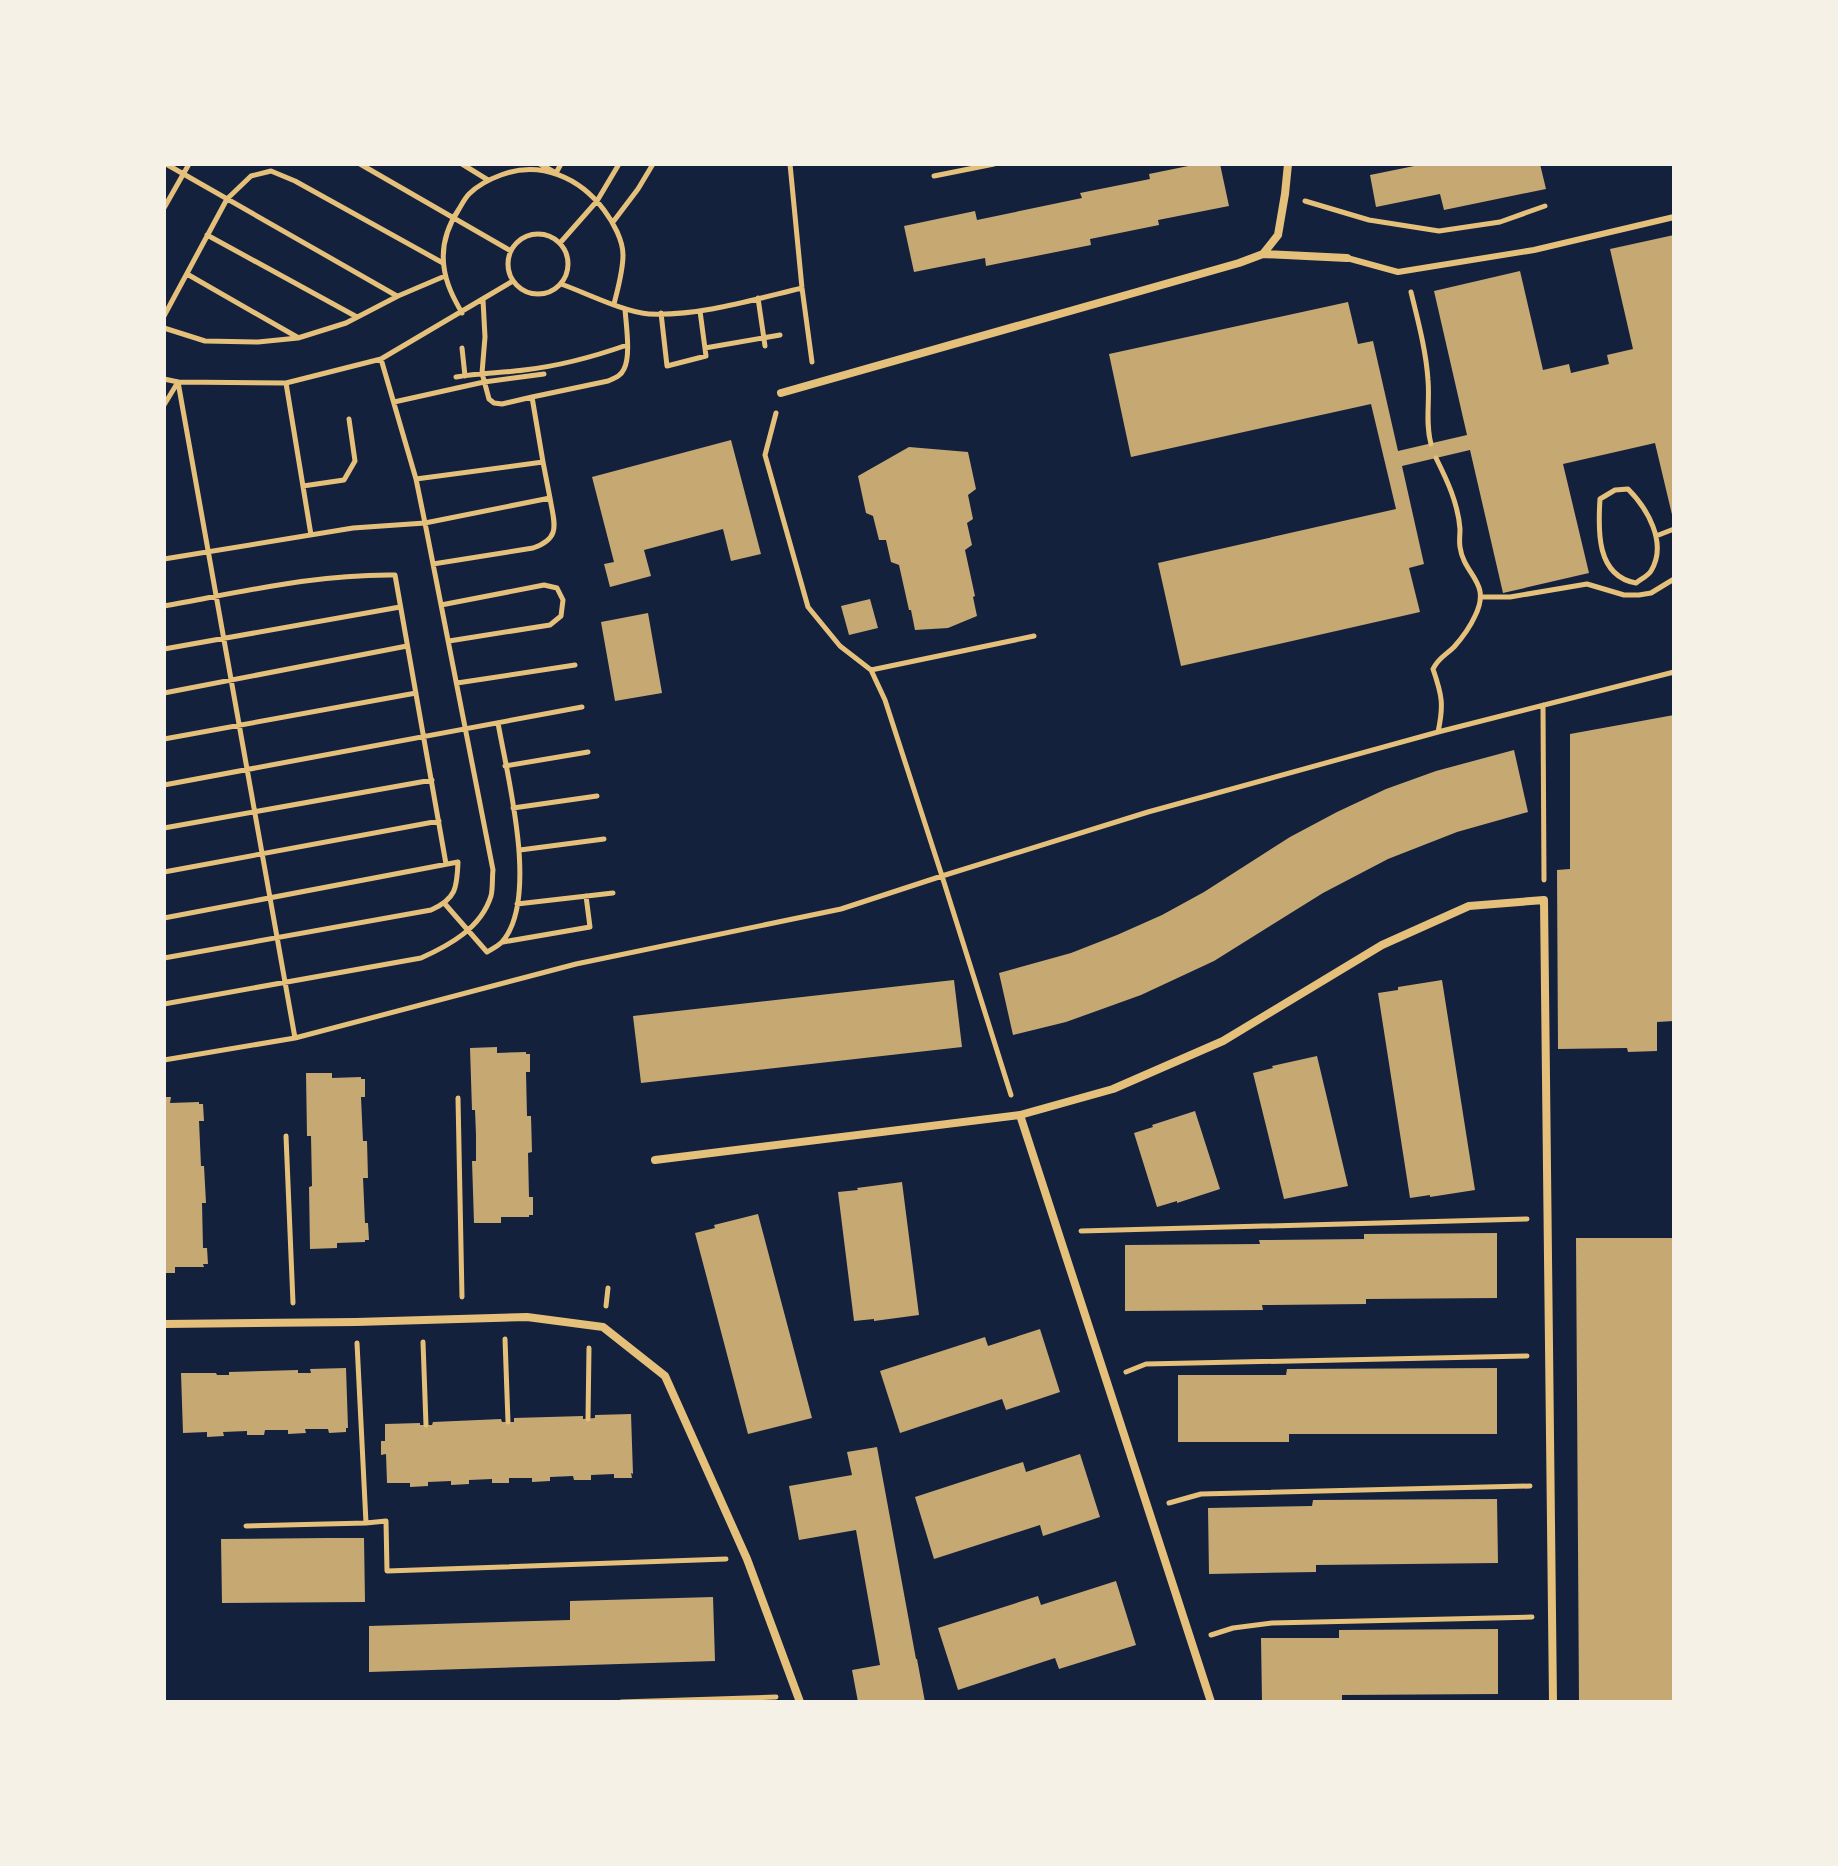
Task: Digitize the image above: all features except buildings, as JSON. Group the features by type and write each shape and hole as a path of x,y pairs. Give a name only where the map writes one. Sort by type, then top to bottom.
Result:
{"street":[{"path":"1263,254 1278,235 1288,164"},
{"path":"781,393 1263,254 1347,258"},
{"path":"655,1160 1020,1115 1113,1089 1223,1041 1382,945 1469,906 1544,900 1553,1702"},
{"path":"1020,1115 1211,1702"},
{"path":"164,1324 527,1317 603,1327 665,1376 747,1559 799,1699"}],"lane":[{"path":"1347,258 1398,272 1407,271 1534,250 1674,217"}],"path":[{"path":"166,164 398,296"},
{"path":"164,208 189,164"},
{"path":"360,164 511,251"},
{"path":"462,164 488,180"},
{"path":"540,164 579,184 613,222 623,253 614,304"},
{"path":"556,173 561,164"},
{"path":"559,243 597,201 619,164"},
{"path":"613,222 653,164"},
{"path":"790,164 814,384"},
{"path":"934,176 994,164"},
{"path":"462,313 445,276 443,263 445,237 453,218 470,194 488,180 510,172 533,169 556,173"},
{"path":"164,316 227,199 251,176 271,171 295,181 443,263"},
{"path":"1285,194 1369,220 1439,231 1500,222 1545,206"},
{"path":"540,234 559,243 566,252 568,263 561,284 539,294 527,292 513,281 508,262 518,241 528,235 540,234"},
{"path":"207,235 357,318"},
{"path":"1407,271 1427,365 1431,444"},
{"path":"187,274 298,338"},
{"path":"164,328 205,341 258,342 298,338 346,323 445,276"},
{"path":"164,379 178,382 286,383 381,359 513,281"},
{"path":"561,284 625,309 647,314 700,311 802,288"},
{"path":"758,298 765,346"},
{"path":"483,300 485,337 482,373 489,399 502,404 618,377 625,369 625,309"},
{"path":"661,313 667,366 706,356 700,311"},
{"path":"705,348 780,335"},
{"path":"456,377 560,364 595,357 627,345"},
{"path":"462,348 465,376"},
{"path":"164,1004 421,958 447,946 477,922 491,895 493,870 416,479 381,359"},
{"path":"394,402 484,382 544,374"},
{"path":"164,405 178,382"},
{"path":"178,382 295,1038"},
{"path":"286,383 311,535"},
{"path":"781,393 765,455 808,607 840,646 871,670 885,700 1012,1100 1020,1115"},
{"path":"433,564 533,548 545,544 553,536 555,526 532,397"},
{"path":"303,486 344,480 355,461 349,419"},
{"path":"1436,458 1457,510 1463,562 1478,582 1481,597 1464,635 1438,659 1433,669 1441,692 1443,712 1438,732"},
{"path":"416,479 543,462"},
{"path":"1628,489 1639,500 1649,515 1656,536 1656,558 1650,573 1636,583 1617,576 1606,563 1600,541 1600,499 1615,490 1628,489"},
{"path":"164,559 353,528 425,523 550,498"},
{"path":"1656,536 1674,529"},
{"path":"164,606 289,582 354,575 395,575 446,864"},
{"path":"1481,597 1510,597 1587,584 1624,595 1639,595 1651,593 1674,579"},
{"path":"1636,583 1639,595"},
{"path":"441,605 544,585 557,588 563,600 561,616 550,625 449,641"},
{"path":"164,649 400,607"},
{"path":"871,670 1034,636"},
{"path":"164,693 407,646"},
{"path":"457,683 575,665"},
{"path":"164,1060 295,1038 576,964 841,909 1148,812 1438,732 1674,672"},
{"path":"164,739 416,693"},
{"path":"1543,705 1544,900"},
{"path":"164,785 582,707"},
{"path":"498,723 520,850 521,881 512,925 502,942"},
{"path":"505,766 588,752"},
{"path":"164,828 432,780"},
{"path":"513,808 597,796"},
{"path":"164,872 439,821"},
{"path":"520,850 604,839"},
{"path":"164,918 458,862 457,880 451,896 445,904 431,910 164,958"},
{"path":"517,904 613,893"},
{"path":"445,904 487,952 502,942 590,927 586,896"},
{"path":"458,1098 463,1319"},
{"path":"286,1136 294,1322"},
{"path":"1059,1232 1548,1219"},
{"path":"505,1318 508,1422"},
{"path":"422,1320 426,1425"},
{"path":"356,1322 366,1523"},
{"path":"588,1419 590,1326"},
{"path":"1107,1379 1146,1364 1549,1356"},
{"path":"1149,1510 1201,1494 1551,1485"},
{"path":"246,1526 386,1521 387,1571 747,1559"},
{"path":"1191,1641 1233,1628 1272,1623 1553,1617"},
{"path":"621,1702 799,1699"}]}
